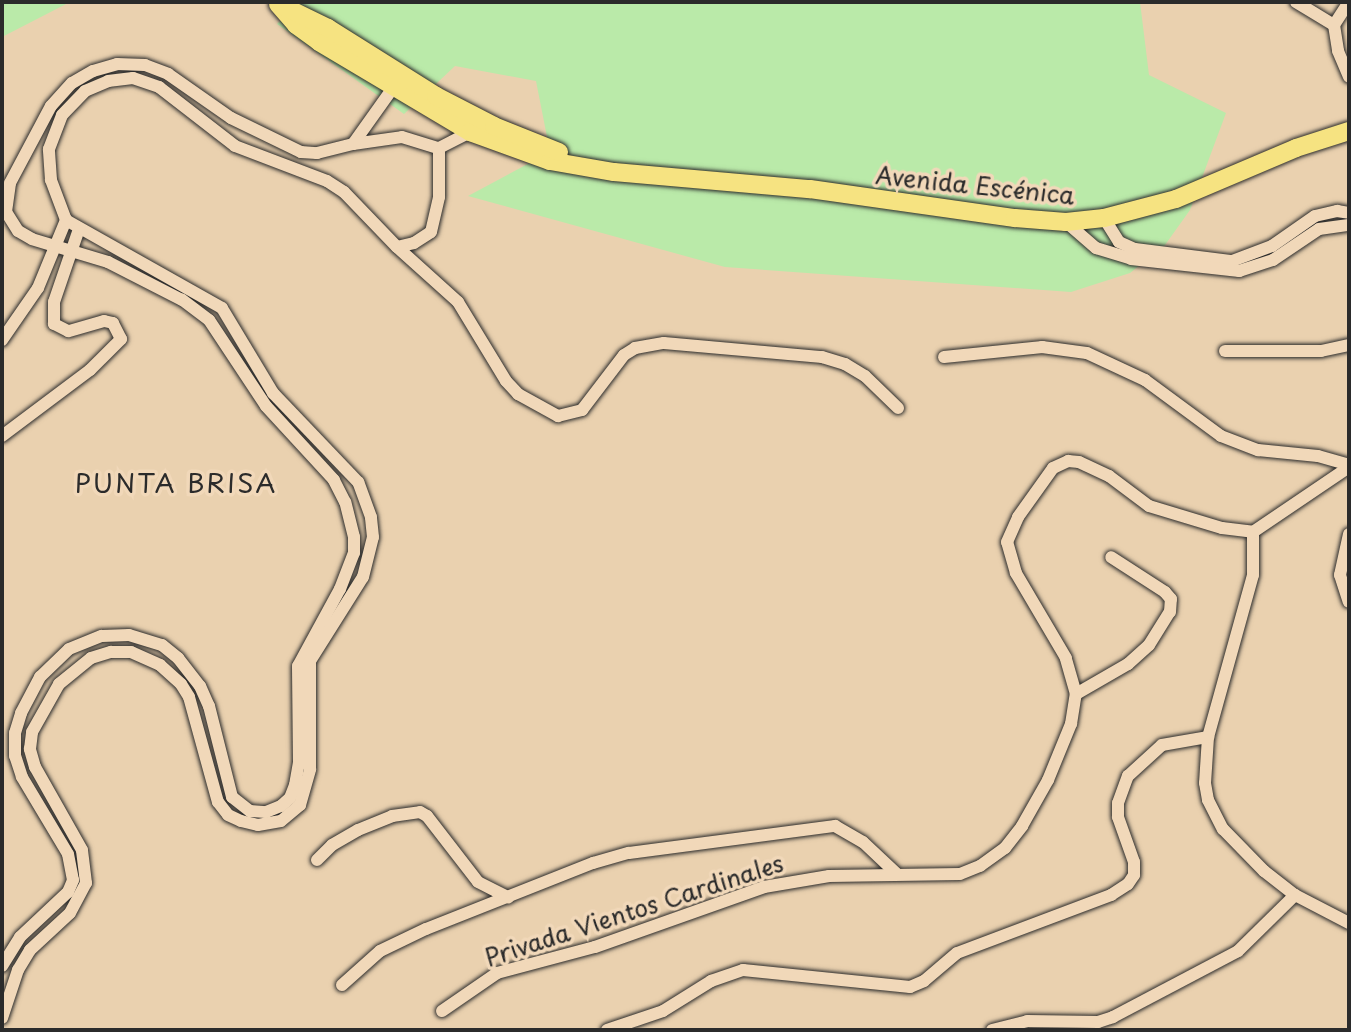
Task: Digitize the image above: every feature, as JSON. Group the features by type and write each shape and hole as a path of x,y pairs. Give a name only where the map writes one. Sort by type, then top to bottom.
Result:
{"main road":[{"name":"Avenida Escénica","path":"277,3 296,25 319,42 397,82 583,165"},
{"name":"Avenida Escénica","path":"397,82 470,132 550,161 614,172 810,189 1015,218 1066,222 1104,218 1176,199 1296,148 1349,131"}],"street":[{"path":"1296,2 1334,25 1349,25"},
{"path":"1349,2 1334,25 1338,51 1349,77"},
{"path":"80,882 68,854 22,777 15,756 15,733 21,713 40,677 59,657 102,636 129,635 162,645 193,675 209,706 232,797 250,811 266,812 290,798 295,785 299,763 298,666 354,553 351,518 334,480 266,406 209,320 182,300 108,262 32,239 10,223 7,194 51,106 72,83 93,71 117,64 145,65 168,74 231,118 301,152 317,153 402,137 439,148 470,132 494,126"},
{"path":"2,1018 6,995 18,970 30,950 70,913 80,882 82,850 35,767 30,749 32,732 48,699 72,671 91,658 111,652 131,652 160,665 181,684 192,706 209,781 228,815 258,825 281,821 293,814 305,795 310,769 310,661 363,577 371,555 371,517 358,482 273,393 222,308 66,220 48,164 54,132 62,115 85,91 108,81 133,78 159,87 235,146 327,181 344,192 397,247 458,302 506,381 518,394 558,416 582,410 624,355 635,348 664,343 822,357 845,364 865,376 898,408"},
{"path":"353,144 397,82"},
{"path":"217,134 231,118"},
{"path":"397,247 414,243 431,232 439,197 439,148"},
{"path":"23,161 48,164"},
{"path":"1104,218 1119,242 1135,249 1232,261 1272,246 1315,216 1337,211 1349,213"},
{"path":"2,340 38,288 66,220"},
{"path":"1066,222 1096,248 1131,259 1239,271 1273,260 1319,229 1349,225"},
{"path":"2,436 90,370 121,339 113,323 104,321 68,331 54,324 54,302 79,229"},
{"path":"1225,351 1321,351 1349,345"},
{"path":"944,357 1042,347 1087,353 1145,380 1221,436 1258,450 1318,456 1349,466"},
{"path":"1111,557 1165,592 1172,605 1149,645 1128,664 1076,694 1066,658 1016,573 1007,542 1018,517 1053,468 1068,461 1079,462 1109,476 1149,506 1222,528 1253,532 1349,466"},
{"path":"1253,532 1253,575 1208,737 1205,783 1215,817 1248,857 1295,895 1349,923"},
{"path":"1349,534 1340,575 1349,602"},
{"path":"59,657 72,671"},
{"path":"181,684 193,675"},
{"name":"Privada Vientos Cardinales","path":"442,1011 497,973 595,947 764,887 829,876 960,874 980,866 1005,848 1036,802 1066,741 1076,694"},
{"path":"607,1030 663,1011 691,997 711,981 743,970 910,987 924,981 957,953 1111,895 1128,884 1134,875 1134,862 1118,817 1118,803 1128,776 1162,745 1208,737"},
{"path":"317,860 332,845 358,830 392,816 420,812 427,816 478,882 508,897"},
{"path":"342,985 390,946 593,863 629,853 816,827 847,830 896,873"},
{"path":"2,966 20,937 80,882"},
{"path":"992,1030 1027,1021 1098,1022 1113,1017 1238,951 1295,895"}],"green space":[{"path":"2,2 70,2 2,37"},
{"path":"298,2 1140,2 1149,75 1226,113 1190,210 1165,245 1130,273 1071,292 725,267 468,196 550,152 536,81 455,66 404,114 277,24"}],"district":[{"name":"PUNTA BRISA","path":"176,483"}]}
